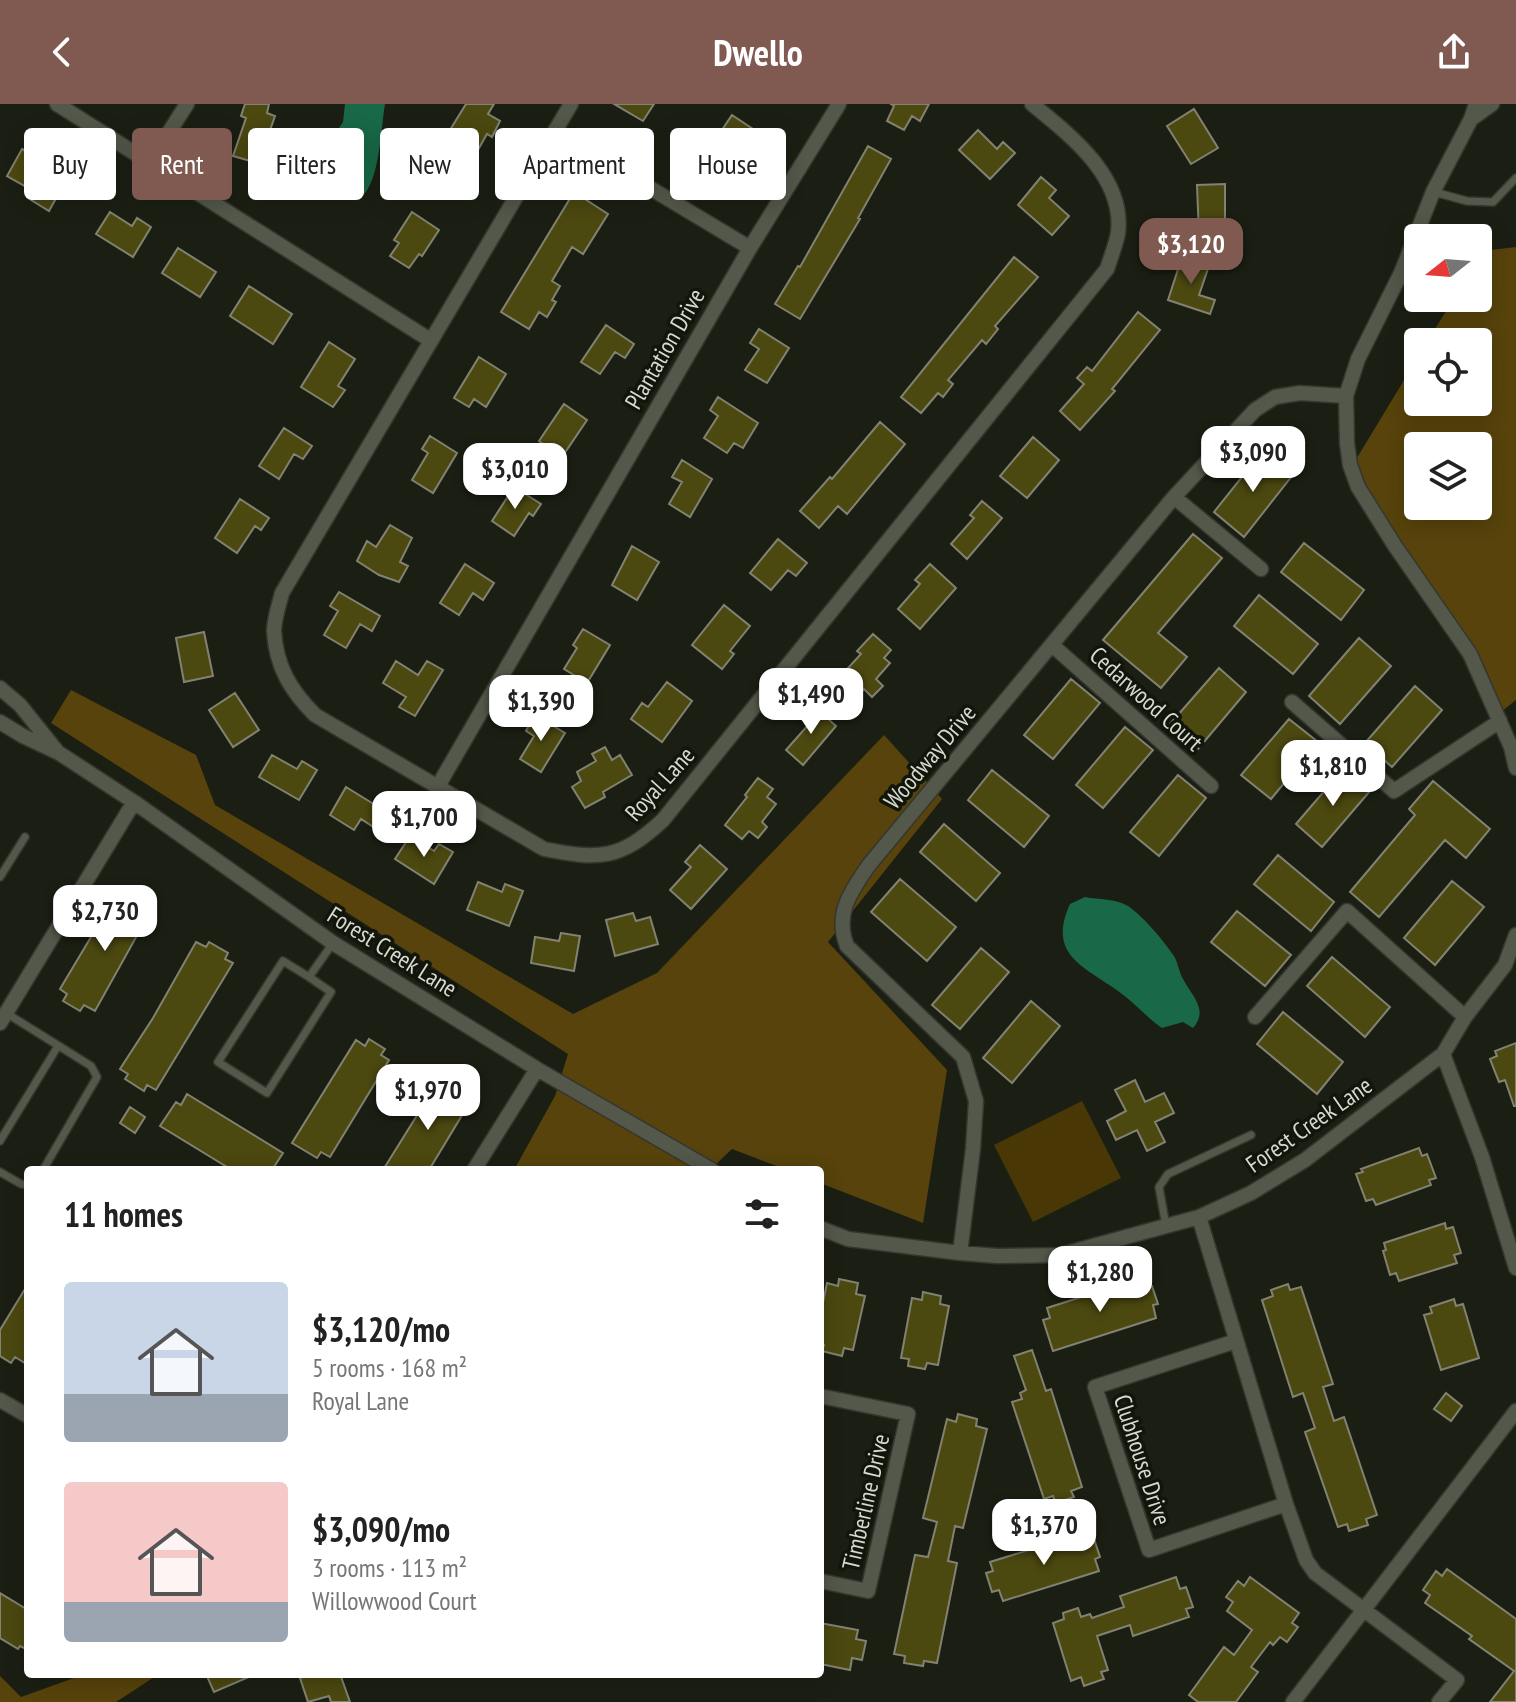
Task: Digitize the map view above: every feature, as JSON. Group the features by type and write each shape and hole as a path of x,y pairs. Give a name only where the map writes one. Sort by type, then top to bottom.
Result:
{"street":[{"path":"57,104 132,151"},
{"path":"172,128 187,104"},
{"name":"Royal Lane","path":"557,128 571,104"},
{"name":"Plantation Drive","path":"438,786 750,248 839,104"},
{"name":"Royal Lane","path":"514,200 282,593 274,629 281,666 294,693 315,715 544,849 584,857 615,852 641,840 663,820 1107,269 1118,231 1114,195 1098,167 1076,141 1032,104"},
{"path":"1476,104 1433,192 1401,273 1358,359 1346,396 1350,465 1358,487 1420,584 1470,654 1500,721 1516,768"},
{"path":"1471,119 1492,104"},
{"path":"654,190 750,248"},
{"path":"210,200 430,340"},
{"name":"Woodway Drive","path":"960,1253 976,1101 963,1057 847,946 841,931 846,897 869,865 1174,497 1255,410 1275,397 1300,393 1346,396"},
{"path":"1174,497 1261,569"},
{"name":"Cedarwood Court","path":"1052,645 1211,786"},
{"name":"Forest Creek Lane","path":"0,688 20,705 59,753"},
{"path":"1292,702 1394,791 1500,721"},
{"name":"Forest Creek Lane","path":"0,722 59,753 134,802 333,943 537,1069 705,1166"},
{"path":"3,1018 134,802"},
{"path":"1255,1017 1347,911 1465,1017"},
{"name":"Forest Creek Lane","path":"824,1230 848,1239 960,1253 1060,1255 1199,1217 1251,1193 1305,1160 1443,1054 1465,1017 1505,965 1516,935"},
{"path":"1443,1054 1482,1157 1516,1268"},
{"path":"476,1166 537,1069"},
{"path":"1199,1217 1286,1504 1306,1560 1315,1573 1457,1680 1439,1702"},
{"name":"Clubhouse Drive","path":"1236,1341 1095,1387 1149,1550 1286,1504"},
{"name":"Timberline Drive","path":"824,1397 908,1414 868,1591 824,1582"},
{"path":"0,1400 24,1414"},
{"path":"1293,1702 1516,1411"}],"lane":[{"path":"1433,192 1467,201 1493,202 1516,178"},
{"path":"0,877 25,837"},
{"path":"309,977 333,943"},
{"path":"283,961 309,977 331,992 267,1093 218,1062 283,961"},
{"path":"3,1018 91,1066 97,1077 45,1166"},
{"path":"0,1141 58,1046"},
{"path":"1166,1228 1159,1187 1168,1174 1251,1135"},
{"path":"0,1172 24,1184"}],"shaded area":[{"path":"345,104 385,104 376,167 364,194 364,128 339,128 343,122"},
{"path":"1516,247 1516,700 1497,715 1349,471 1404,380 1404,416 1492,416 1492,328 1436,328 1445,312 1492,312 1492,250"},
{"path":"71,690 196,755 215,805 573,1014 657,973 884,735 942,799 828,942 947,1070 923,1223 824,1185 824,1166 777,1166 732,1149 714,1166 516,1166 555,1096 568,1054 51,723"},
{"path":"1085,897 1123,903 1159,936 1174,956 1197,1003 1199,1015 1193,1028 1183,1022 1162,1028 1072,957 1063,936 1064,921 1070,904"},
{"path":"1082,1101 1121,1178 1033,1222 994,1145"},
{"path":"0,1676 21,1697 74,1678 153,1678 116,1702 0,1702"}],"building":[{"path":"245,104 269,104 267,113 275,116 271,128 248,128 248,160 233,156 246,118 241,116"},
{"path":"466,104 494,104 488,114 500,121 492,137 487,134 479,148 479,128 451,128"},
{"path":"614,104 654,104 643,121"},
{"path":"891,104 929,104 920,121 912,116 904,130 887,121 894,106"},
{"path":"1194,109 1218,148 1191,164 1167,126"},
{"path":"732,115 752,128 723,128"},
{"path":"978,130 997,149 1003,142 1015,153 990,179 959,150"},
{"path":"868,146 891,159 860,219 800,319 775,304 800,267"},
{"path":"22,149 24,150 24,186 7,176"},
{"path":"1041,177 1056,190 1049,198 1069,216 1052,235 1018,205"},
{"path":"1225,184 1225,234 1199,235 1197,185"},
{"path":"31,200 55,200 49,211"},
{"path":"569,200 586,200 608,214 583,254 572,247 552,281 560,286 552,300 556,302 547,317 539,312 529,329 501,312"},
{"path":"110,212 132,226 137,218 151,227 133,257 96,234"},
{"path":"412,212 439,230 422,256 419,254 409,268 390,256 399,243 394,240"},
{"path":"178,248 216,272 200,297 162,273"},
{"path":"1014,257 1038,277 995,326 998,329 986,344 982,340 948,380 953,384 943,397 938,393 921,413 901,397"},
{"path":"1182,257 1209,266 1199,295 1215,300 1210,314 1168,300"},
{"path":"249,286 292,314 273,344 230,316"},
{"path":"1138,312 1160,330 1112,389 1115,391 1080,430 1060,411 1084,384 1077,378 1087,367 1092,371"},
{"path":"606,325 634,344 625,358 615,352 600,374 581,362"},
{"path":"759,329 789,348 767,383 745,370 759,349 750,343"},
{"path":"329,342 355,359 338,386 345,390 333,407 301,387"},
{"path":"479,357 506,374 486,407 474,399 469,407 454,398"},
{"path":"718,397 758,423 743,448 734,443 727,453 704,438 718,416 710,410"},
{"path":"564,404 587,420 562,457 539,441"},
{"path":"880,422 905,444 847,514 838,506 819,528 800,511 830,477 832,479"},
{"path":"284,428 312,446 303,459 294,454 279,479 259,466"},
{"path":"430,436 457,453 433,493 412,480 428,453 422,449"},
{"path":"1033,437 1059,460 1027,498 1000,476"},
{"path":"1262,452 1292,476 1244,537 1214,512"},
{"path":"682,460 712,479 690,517 669,504 682,482 672,477"},
{"path":"514,487 541,504 533,516 529,513 514,536 492,521"},
{"path":"240,499 269,518 261,530 255,526 237,553 215,538"},
{"path":"982,501 1002,518 967,559 951,544 974,518 970,515"},
{"path":"390,525 412,538 400,562 408,566 399,582 379,575 357,561 367,541 376,547"},
{"path":"1193,534 1222,558 1158,633 1187,657 1161,688 1103,640"},
{"path":"778,539 807,563 796,576 788,570 771,590 750,573"},
{"path":"1304,543 1364,590 1341,620 1281,572"},
{"path":"632,546 659,562 637,600 612,585"},
{"path":"465,564 494,583 483,600 473,593 459,615 440,603"},
{"path":"930,564 956,588 920,629 898,609 920,584 915,580"},
{"path":"339,592 380,616 372,631 360,624 346,648 324,635 338,611 330,606"},
{"path":"1259,595 1318,644 1293,674 1234,626"},
{"path":"724,605 750,626 730,651 734,654 722,669 692,645"},
{"path":"583,629 610,645 587,683 564,669 577,648 573,645"},
{"path":"204,632 213,676 184,682 176,638"},
{"path":"873,634 891,650 884,658 890,663 876,679 883,686 872,697 864,689 857,697 838,679 861,654 857,651"},
{"path":"1359,638 1391,666 1340,724 1309,696"},
{"path":"396,661 418,675 427,661 443,670 415,716 399,707 406,697 383,683"},
{"path":"1219,668 1246,692 1198,749 1170,724"},
{"path":"1071,679 1100,703 1053,759 1024,735"},
{"path":"667,682 692,701 662,742 631,719 642,703 648,707"},
{"path":"1415,686 1442,710 1392,767 1365,743"},
{"path":"235,693 259,730 233,747 209,710"},
{"path":"815,707 836,726 803,765 786,750 810,723 805,718"},
{"path":"535,715 565,733 541,772 520,759 534,736 526,731"},
{"path":"1289,719 1318,742 1271,799 1241,775"},
{"path":"1125,727 1153,750 1103,808 1076,785"},
{"path":"605,747 612,760 620,755 632,775 603,792 605,797 585,808 572,787 581,781 577,772 596,761 592,754"},
{"path":"272,755 297,769 302,761 317,770 299,800 259,777"},
{"path":"1344,768 1370,791 1322,847 1296,824"},
{"path":"992,770 1049,816 1024,847 968,800"},
{"path":"1178,775 1206,798 1159,856 1130,832"},
{"path":"758,778 773,789 767,797 776,804 762,822 767,827 758,838 749,831 742,839 725,825"},
{"path":"1433,781 1490,829 1466,858 1445,840 1379,917 1350,892 1415,815 1409,809"},
{"path":"346,787 385,811 375,828 361,819 354,830 330,815"},
{"path":"944,824 1000,873 976,901 920,852"},
{"path":"410,836 434,851 439,844 453,852 434,884 395,859"},
{"path":"700,845 727,869 691,909 670,890 691,867 685,862"},
{"path":"1278,855 1334,902 1311,931 1254,884"},
{"path":"900,879 956,927 927,961 871,912"},
{"path":"1452,881 1484,907 1435,965 1404,938"},
{"path":"478,882 502,892 505,884 523,891 509,926 467,910"},
{"path":"131,894 146,902 141,910 149,914 95,1011 84,1005 80,1011 63,1001 67,994 60,989 116,895 126,901"},
{"path":"1237,911 1291,955 1265,986 1211,942"},
{"path":"633,913 636,921 650,917 658,944 615,956 606,920"},
{"path":"561,933 580,936 574,971 531,963 535,937 559,941"},
{"path":"196,942 206,947 209,942 228,953 225,959 233,963 156,1090 147,1085 144,1091 125,1079 128,1074 120,1069"},
{"path":"981,948 1009,972 960,1029 932,1005"},
{"path":"1332,957 1390,1007 1365,1037 1307,986"},
{"path":"1031,1001 1060,1026 1012,1083 983,1058"},
{"path":"1283,1012 1343,1062 1317,1094 1257,1044"},
{"path":"369,1039 385,1049 381,1055 389,1060 330,1157 321,1152 317,1158 292,1143 356,1040 365,1046"},
{"path":"1516,1043 1514,1106 1505,1080 1499,1082 1490,1059 1497,1056 1495,1051"},
{"path":"1135,1080 1145,1102 1164,1093 1174,1113 1155,1122 1165,1142 1147,1151 1137,1130 1116,1140 1107,1121 1126,1111 1115,1090"},
{"path":"445,1085 462,1095 458,1101 467,1107 431,1166 385,1166 434,1088 441,1092"},
{"path":"187,1094 283,1153 275,1166 225,1166 160,1126 176,1102 181,1105"},
{"path":"130,1107 145,1117 135,1133 120,1123"},
{"path":"1419,1148 1422,1156 1427,1154 1436,1178 1429,1180 1431,1185 1376,1205 1373,1199 1366,1201 1356,1174 1363,1172 1361,1169"},
{"path":"1445,1223 1446,1229 1453,1227 1461,1253 1454,1255 1457,1263 1399,1281 1396,1273 1390,1275 1383,1251 1386,1250 1384,1243"},
{"path":"1144,1277 1147,1288 1152,1286 1158,1304 1153,1305 1156,1318 1053,1351 1043,1320 1050,1318 1047,1308"},
{"path":"839,1279 858,1283 856,1294 865,1296 853,1350 844,1348 842,1356 824,1352 827,1283 838,1286"},
{"path":"1288,1284 1290,1290 1301,1287 1333,1384 1323,1387 1334,1421 1344,1417 1377,1515 1366,1519 1368,1525 1349,1531 1347,1524 1338,1527 1305,1432 1315,1428 1303,1393 1293,1397 1262,1300 1273,1296 1271,1290"},
{"path":"24,1291 24,1363 15,1357 11,1363 0,1356 0,1330"},
{"path":"923,1292 941,1296 940,1304 949,1306 938,1365 927,1363 925,1369 908,1366 909,1359 901,1358 912,1298 922,1300"},
{"path":"1454,1299 1456,1306 1463,1304 1479,1358 1441,1370 1424,1315 1432,1313 1430,1307"},
{"path":"1032,1350 1046,1391 1051,1389 1082,1487 1071,1491 1074,1497 1056,1503 1053,1496 1044,1499 1012,1402 1022,1399 1020,1393 1026,1390 1014,1356"},
{"path":"1446,1393 1462,1406 1451,1421 1434,1409"},
{"path":"958,1414 977,1419 976,1426 987,1429 963,1528 955,1526 948,1561 957,1563 937,1663 924,1661 923,1666 904,1663 905,1656 894,1654 915,1555 928,1557 937,1522 923,1518 947,1419 956,1422"},
{"path":"1087,1532 1089,1540 1094,1539 1100,1557 1095,1559 1099,1571 1003,1601 999,1590 992,1592 986,1573 993,1571 990,1562"},
{"path":"1447,1569 1516,1619 1516,1702 1490,1702 1514,1671 1425,1603 1430,1595 1423,1590 1436,1571 1442,1576"},
{"path":"1176,1577 1180,1589 1186,1587 1193,1607 1186,1609 1189,1617 1133,1636 1130,1625 1097,1636 1108,1670 1101,1672 1104,1679 1084,1686 1081,1677 1071,1681 1053,1623 1064,1619 1063,1613 1078,1608 1081,1617 1090,1614 1092,1618 1124,1607 1120,1596"},
{"path":"1250,1577 1299,1613 1292,1623 1298,1627 1287,1642 1280,1637 1273,1645 1270,1642 1251,1667 1258,1672 1236,1702 1198,1702 1189,1695 1224,1647 1234,1655 1252,1630 1227,1611 1233,1602 1226,1597 1238,1581 1244,1586"},
{"path":"0,1593 24,1608 24,1648 20,1646 18,1649 0,1638"},
{"path":"824,1624 858,1630 856,1639 866,1641 862,1660 852,1658 850,1670 824,1665"},
{"path":"208,1678 247,1678 214,1692"},
{"path":"300,1678 341,1678 350,1702 331,1702 329,1696 308,1702"}]}
